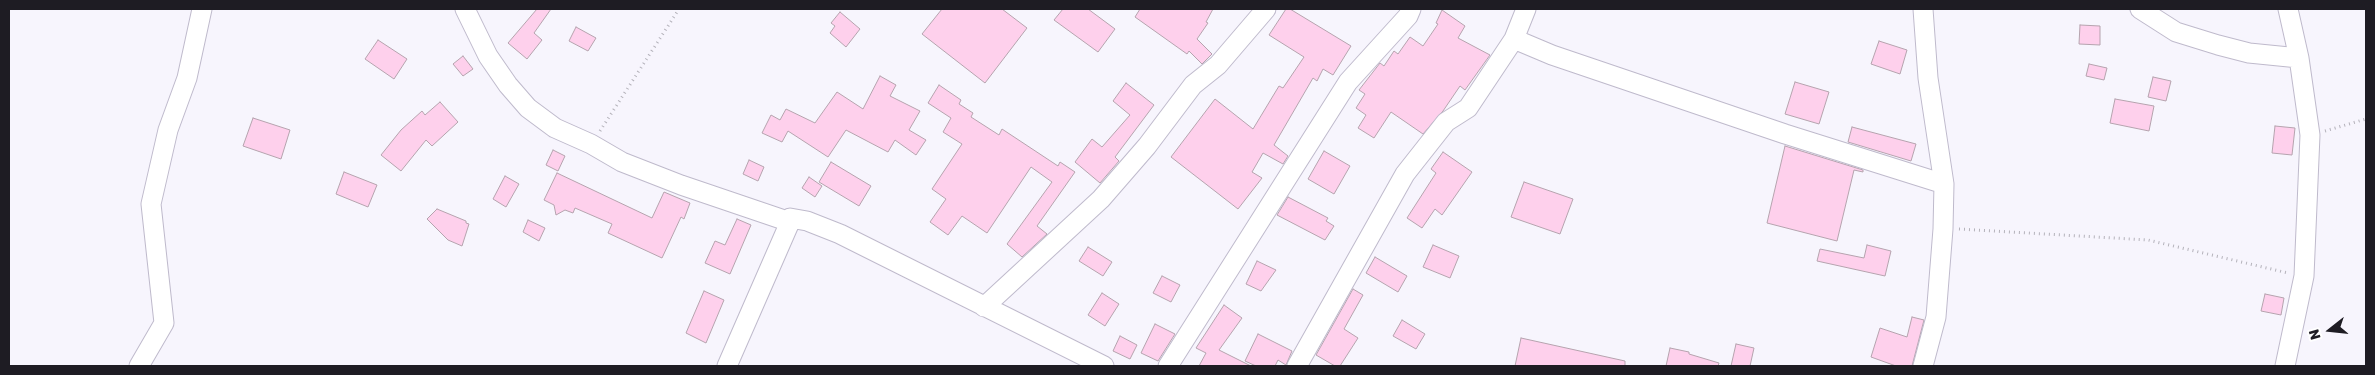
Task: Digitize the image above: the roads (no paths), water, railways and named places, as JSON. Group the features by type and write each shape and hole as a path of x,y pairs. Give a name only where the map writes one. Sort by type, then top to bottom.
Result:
{"street":[{"path":"139,366 164,323 151,204 168,130 187,78 202,9"},
{"path":"465,9 488,56 508,85 528,108 555,128 591,144 631,166 790,222"},
{"path":"984,307 1101,199 1147,146 1193,85 1218,65 1266,9"},
{"path":"1168,366 1348,82 1408,16 1411,9"},
{"path":"1297,366 1405,174 1446,122 1468,108 1514,39 1526,9"},
{"path":"1923,9 1928,78 1944,184 1943,229 1936,317 1923,366"},
{"path":"2140,9 2176,32 2218,45 2249,53 2299,58"},
{"path":"2286,366 2304,276 2310,135 2299,58 2288,9"},
{"path":"1514,39 1552,55 1682,99 1944,184"},
{"path":"728,366 790,222 790,218 807,221 840,234 1104,366"}]}
